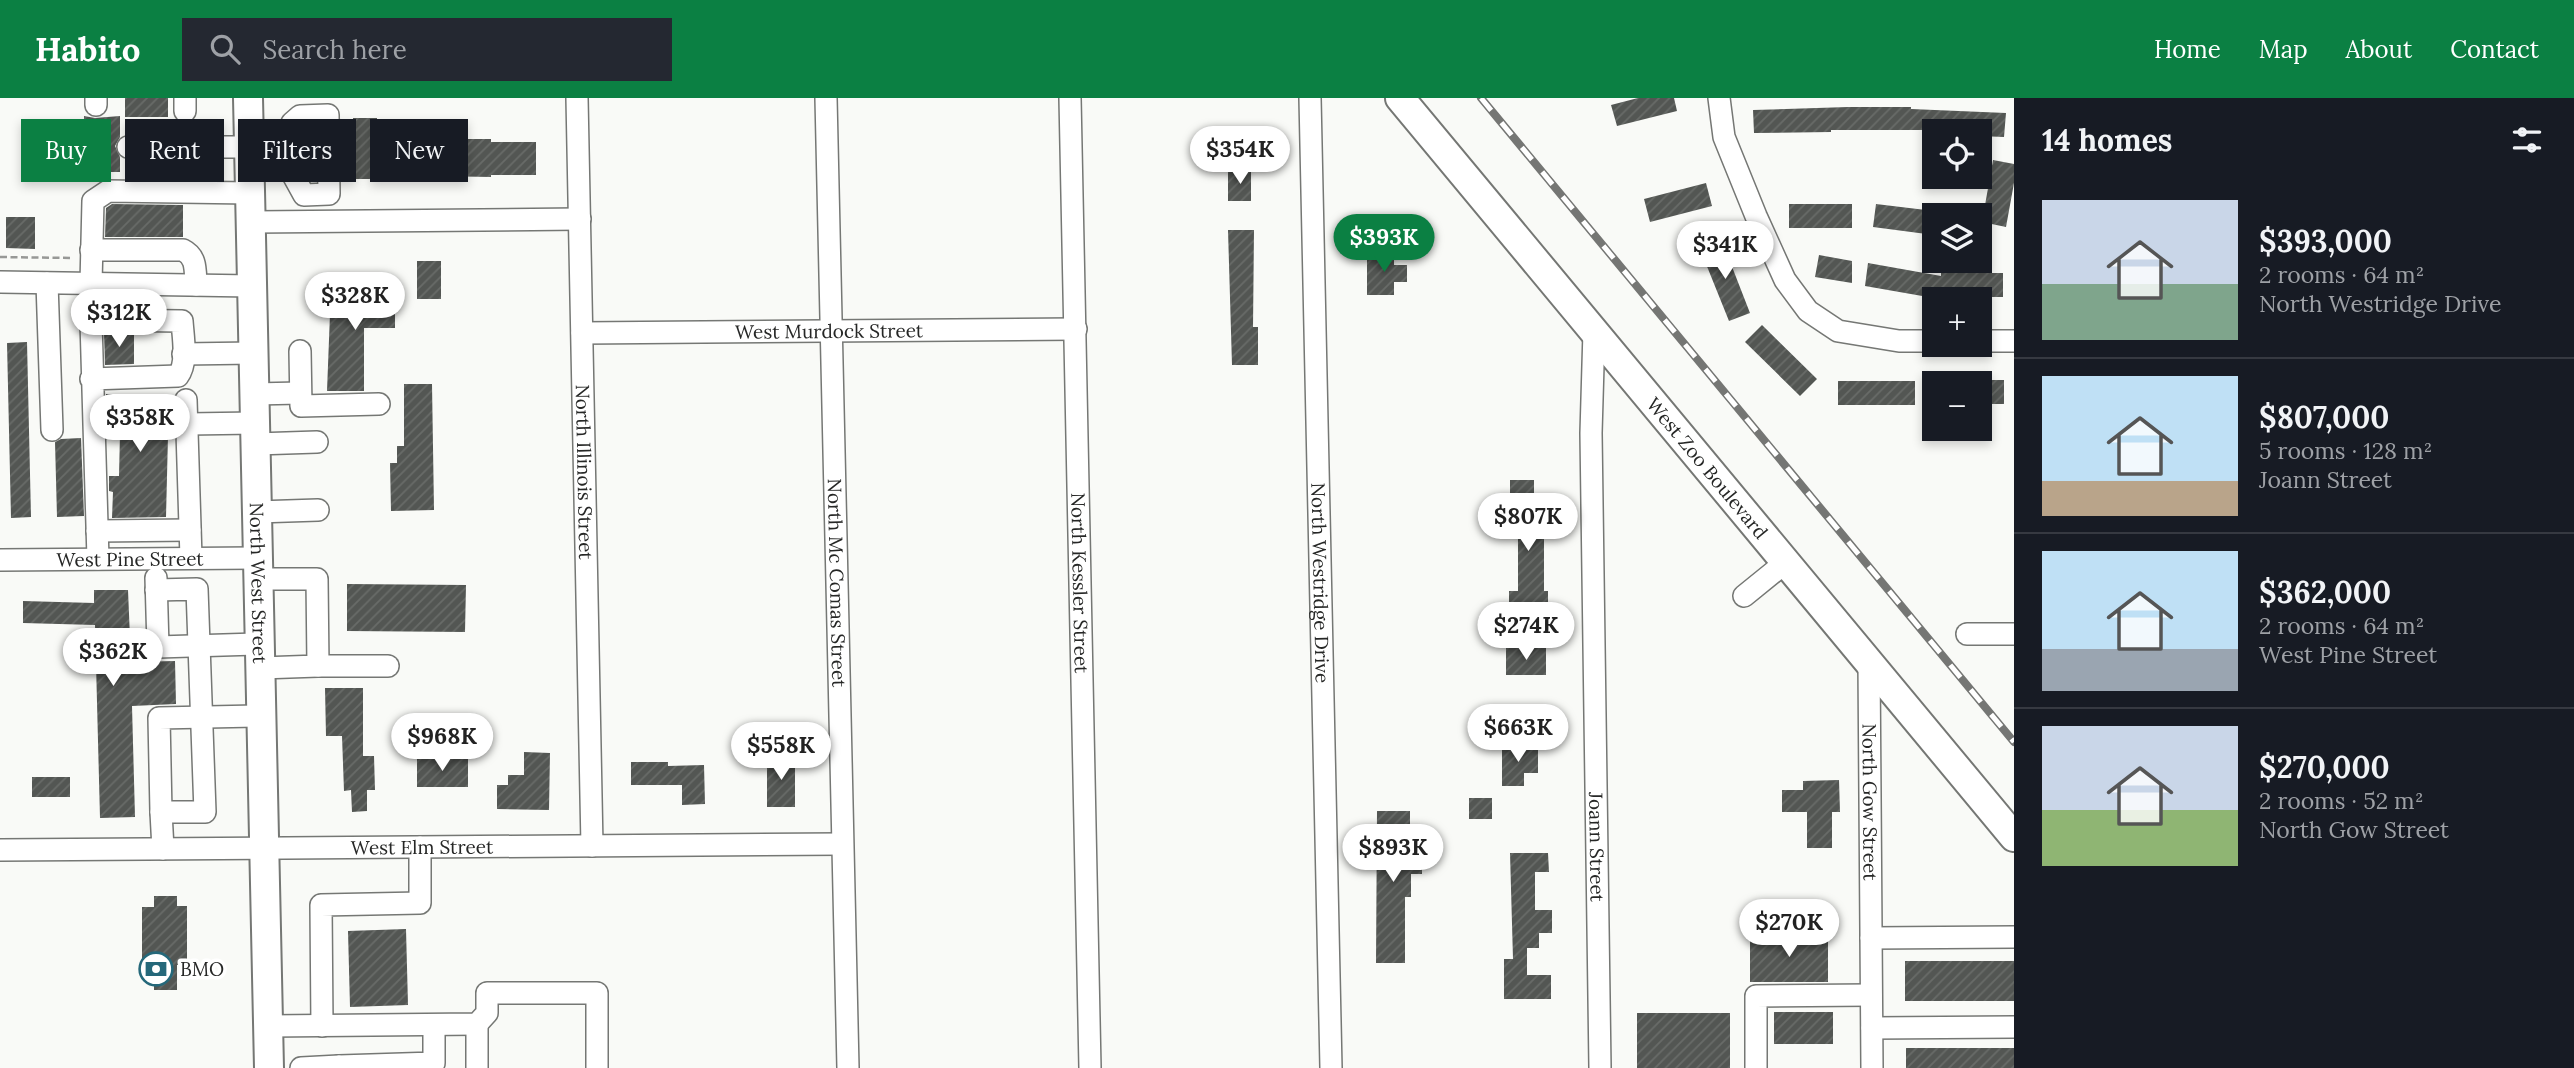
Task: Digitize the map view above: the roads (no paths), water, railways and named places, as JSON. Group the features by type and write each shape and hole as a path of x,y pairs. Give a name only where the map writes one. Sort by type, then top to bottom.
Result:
{"main road":[{"name":"North West Street","path":"248,98 248,119"},
{"name":"West Zoo Boulevard","path":"1400,98 2014,837"},
{"name":"North West Street","path":"250,182 269,1068"}],"street":[{"name":"North Illinois Street","path":"577,98 592,846"},
{"name":"North Mc Comas Street","path":"826,98 848,1068"},
{"name":"North Kessler Street","path":"1070,98 1090,1068"},
{"name":"North Westridge Drive","path":"1310,98 1331,1068"},
{"path":"1719,98 1724,137 1756,216 1785,280 1808,310 1838,331 1899,341 1922,341"},
{"path":"297,119 300,116 328,115 328,119"},
{"path":"296,182 304,195 329,194 329,182"},
{"path":"102,320 92,250 93,201 108,191 250,193"},
{"path":"251,222 580,219"},
{"path":"92,250 183,250 194,259 196,285"},
{"path":"0,282 252,286"},
{"path":"47,283 52,430"},
{"path":"91,377 142,373 158,378 178,376 181,373 183,354 182,321 91,322 91,377 98,559"},
{"name":"West Murdock Street","path":"582,333 1076,328"},
{"name":"Joann Street","path":"1594,331 1591,433 1600,1068"},
{"path":"1992,341 2014,341"},
{"path":"300,351 301,406 379,404"},
{"path":"183,354 254,353"},
{"path":"254,394 300,393"},
{"path":"186,400 191,558"},
{"path":"188,424 317,442"},
{"path":"257,512 318,510"},
{"path":"97,531 190,530"},
{"name":"West Pine Street","path":"0,560 191,558 317,579 318,667"},
{"path":"155,559 158,647 199,646 318,667 387,666"},
{"path":"1744,596 1786,562"},
{"path":"156,590 197,589 205,812 161,812"},
{"path":"1967,634 2014,634"},
{"name":"North Gow Street","path":"1869,662 1872,1068"},
{"path":"163,849 159,718 262,716"},
{"name":"West Elm Street","path":"0,850 842,844"},
{"path":"322,1026 321,905 420,903 420,847"},
{"path":"1871,938 2014,937"},
{"path":"477,1068 477,1024 487,1013 487,993 597,993 597,1068"},
{"path":"1756,1068 1756,996 1871,995"},
{"path":"268,1026 477,1024"},
{"path":"302,1068 439,1066 434,1025"},
{"path":"1872,1028 2014,1027"}],"railway":[{"path":"1481,98 2014,742"}],"place":[{"name":"BMO","path":"156,969"}]}
